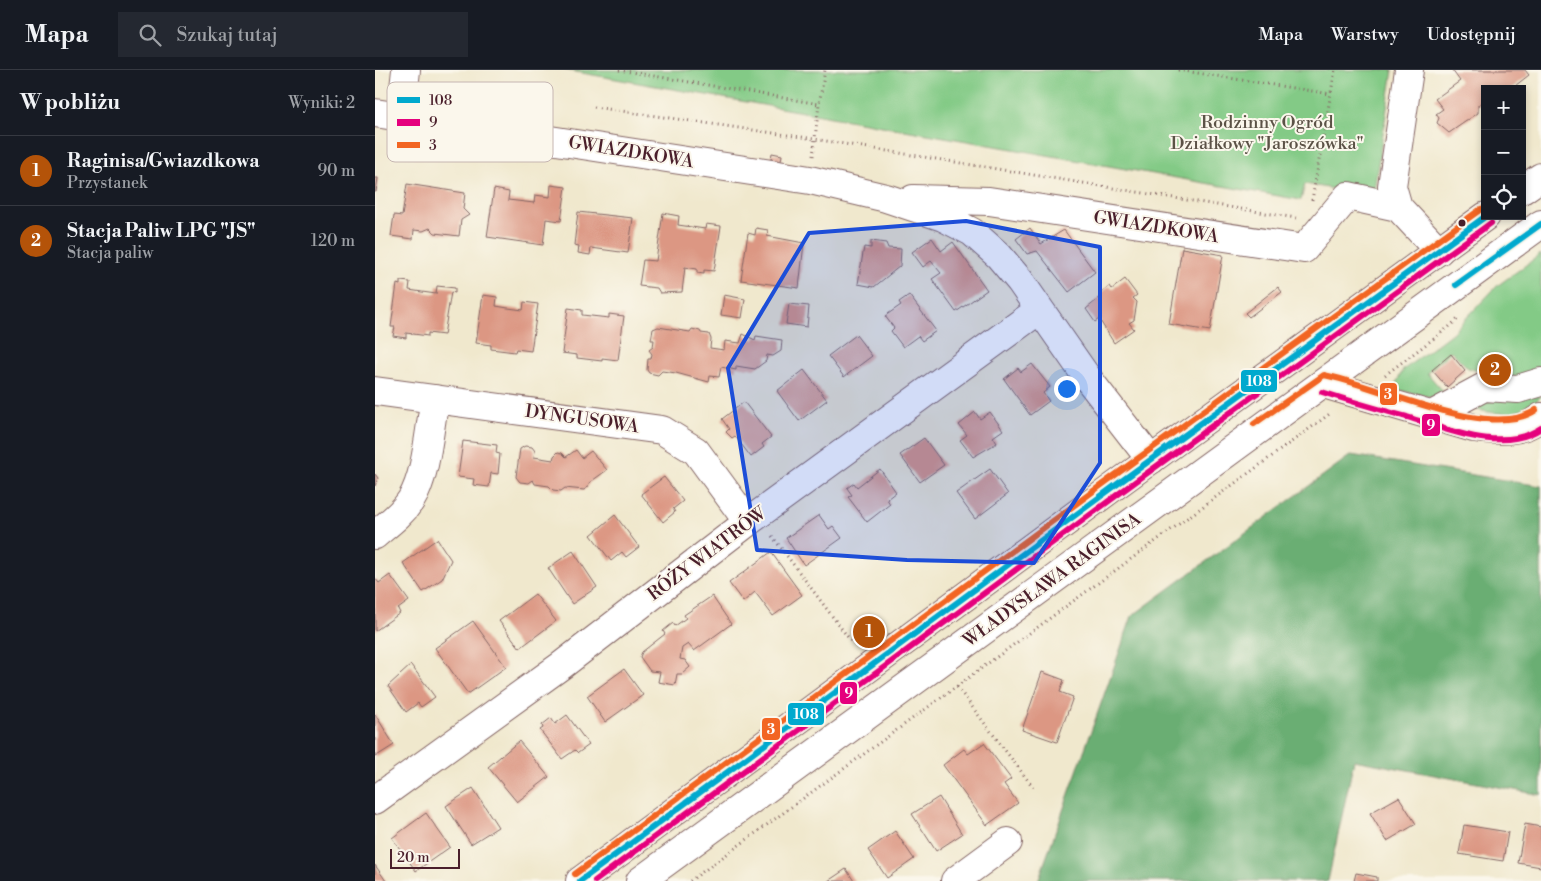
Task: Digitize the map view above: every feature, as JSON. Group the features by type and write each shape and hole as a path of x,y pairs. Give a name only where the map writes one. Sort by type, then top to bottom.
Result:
{"street":[{"path":"401,82 406,70"},
{"path":"1409,70 1392,186 1399,207 1439,251"},
{"name":"GWIAZDKOWA","path":"553,140 810,180 887,198 943,218 971,232 999,256 1020,281 1089,380 1151,460"},
{"path":"1526,187 1541,177"},
{"path":"1304,250 1348,196 1399,207"},
{"name":"GWIAZDKOWA","path":"887,198 989,202 1304,250"},
{"path":"580,881 1151,460 1481,220"},
{"name":"WŁADYSŁAWA RAGINISA","path":"640,881 1541,224"},
{"name":"RÓŻY WIATRÓW","path":"375,800 562,665 752,519 1039,310"},
{"path":"1430,416 1484,387 1518,390 1541,382"},
{"path":"1324,384 1474,428 1494,431 1516,430 1541,417"},
{"name":"DYNGUSOWA","path":"375,390 661,430 696,451 752,519"},
{"path":"375,535 399,515 411,499 419,480 435,399"},
{"path":"955,881 1008,842"}],"path":[{"path":"619,70 819,104"},
{"path":"810,180 825,70"},
{"path":"1178,70 1331,94"},
{"path":"1311,202 1335,70"},
{"path":"594,107 815,139 1309,219 1304,250"},
{"path":"690,881 1338,408 1360,396 1399,362 1449,328"},
{"path":"752,519 853,644"},
{"path":"957,687 1033,787"}],"highlighted area":[{"path":"966,221 1100,247 1100,463 1034,563 907,560 757,550 728,368 809,233"}],"green space":[{"name":"Rodzinny Ogród Działkowy \"Jaroszówka\"","path":"565,70 1393,70 1373,196 1305,184 1301,200"},
{"path":"1541,254 1541,374 1521,383 1468,368 1451,351 1427,373 1443,391 1436,398 1393,389 1403,370 1452,333 1497,286"},
{"path":"1484,396 1541,396 1523,410 1513,412 1492,413 1460,405"},
{"path":"1351,455 1541,486 1541,795 1354,760 1328,881 1038,881 1132,616"}],"building":[{"path":"1452,70 1525,70 1529,75 1516,85 1481,85 1481,103 1478,105 1478,113 1449,133 1437,123 1439,118 1436,114 1443,109 1435,99 1460,81"},
{"path":"772,153 782,155 781,161 771,159"},
{"path":"375,178 378,178 376,192 375,192"},
{"path":"407,184 465,193 463,209 469,215 461,220 459,236 435,233 430,228 423,231 414,230 413,239 391,236 394,215 402,216"},
{"path":"551,185 566,187 561,221 546,219 543,245 487,237 494,189 509,192 508,200 534,203 535,195 550,197"},
{"path":"578,212 633,218 628,253 591,248 590,255 578,253 579,246 574,245"},
{"path":"663,213 679,216 678,225 705,229 706,224 721,226 714,271 704,270 704,274 697,273 697,269 685,267 682,292 660,293 657,288 639,286 643,260 656,261"},
{"path":"756,228 768,230 767,236 804,243 799,288 741,280 748,233 755,235"},
{"path":"1030,228 1041,244 1064,230 1095,272 1069,292 1037,251 1027,254 1016,239"},
{"path":"932,238 941,251 953,242 987,290 956,312 932,279 941,273 931,261 923,267 912,252"},
{"path":"871,241 886,243 888,248 901,249 900,266 874,287 858,284 864,247 871,248"},
{"path":"1182,248 1223,255 1210,331 1169,324"},
{"path":"1125,279 1137,295 1133,298 1137,302 1134,320 1129,323 1134,329 1114,343 1099,319 1095,322 1086,309 1102,296 1100,294 1110,286 1112,289"},
{"path":"400,281 410,282 409,290 436,294 437,286 455,288 455,293 451,292 444,335 428,333 428,336 406,333 406,338 393,336 395,327 391,327 397,284 400,285"},
{"path":"1278,287 1282,292 1249,317 1245,313"},
{"path":"483,295 497,297 496,306 508,308 523,310 524,302 538,304 531,351 516,349 515,352 491,349 491,345 476,343"},
{"path":"724,295 745,299 742,318 721,315"},
{"path":"909,295 936,331 922,341 918,336 903,347 891,331 894,328 885,316 901,305 899,302"},
{"path":"789,304 809,306 807,327 786,324"},
{"path":"568,308 582,310 582,315 609,318 609,314 624,316 618,360 602,358 602,361 577,358 577,355 562,353"},
{"path":"658,327 690,332 692,329 709,334 711,339 710,348 724,350 725,341 740,343 743,334 755,340 756,336 782,340 781,351 773,356 767,355 766,361 755,369 736,366 736,370 721,367 719,377 710,376 709,382 662,371 658,375 649,373 647,370 648,359 651,359 652,354 649,350 653,347 654,340 651,340 653,329"},
{"path":"856,335 872,356 844,377 828,356"},
{"path":"1451,354 1465,371 1447,387 1432,370"},
{"path":"1032,364 1050,387 1043,393 1049,401 1030,415 1004,379 1018,368 1021,372"},
{"path":"804,370 827,400 799,421 777,391"},
{"path":"744,402 771,437 762,444 764,447 751,457 735,436 732,438 726,432 729,429 722,419"},
{"path":"975,412 980,419 990,412 1003,430 993,437 997,443 973,457 960,440 967,435 959,425"},
{"path":"924,438 944,465 920,482 900,455"},
{"path":"463,441 497,445 496,453 500,454 498,474 491,473 489,487 473,485 474,479 458,477"},
{"path":"525,446 532,447 535,451 534,457 553,460 558,452 566,457 576,450 582,458 591,451 607,470 589,483 588,487 584,490 565,488 561,491 553,490 549,486 535,484 533,480 529,483 520,482 516,477 520,449"},
{"path":"880,469 896,492 887,499 890,504 867,522 848,497 852,495 847,488 854,483 857,487"},
{"path":"990,469 1008,494 975,519 956,493"},
{"path":"375,474 378,478 375,486"},
{"path":"664,477 683,501 673,509 675,512 663,522 641,494"},
{"path":"615,515 639,547 626,557 622,552 611,561 591,535"},
{"path":"819,515 829,529 833,526 842,538 804,565 786,538"},
{"path":"437,539 451,560 442,579 423,592 403,563"},
{"path":"573,551 597,587 572,604 548,568"},
{"path":"771,552 802,595 773,616 755,592 743,602 729,583"},
{"path":"390,575 409,601 398,609 400,613 375,631 375,578 379,583"},
{"path":"535,594 556,621 520,648 499,621"},
{"path":"712,596 731,624 694,651 688,644 682,648 680,659 685,660 690,667 682,674 677,674 675,685 658,682 660,672 650,671 640,657 642,652 665,634 663,631 673,623 675,626 686,618 684,615"},
{"path":"473,621 506,667 468,694 435,648"},
{"path":"411,665 435,697 421,707 418,703 406,712 388,686"},
{"path":"624,669 643,695 605,722 587,696"},
{"path":"1042,672 1064,680 1060,692 1073,697 1057,742 1022,730"},
{"path":"375,714 394,745 375,757"},
{"path":"567,715 589,745 578,753 575,750 562,759 540,730 543,728 542,725 551,718 555,724"},
{"path":"519,741 549,777 517,802 488,767"},
{"path":"984,743 1011,779 1004,784 1018,803 987,825 943,765 964,749 968,754"},
{"path":"473,788 498,827 471,844 446,806"},
{"path":"939,797 962,834 936,851 912,814"},
{"path":"1399,797 1416,824 1387,841 1370,813"},
{"path":"426,813 450,847 416,871 392,838"},
{"path":"1525,824 1541,827 1541,867 1518,863"},
{"path":"1464,825 1508,832 1503,861 1459,854"},
{"path":"895,831 914,859 887,878 868,850"},
{"path":"375,865 386,881 375,881"},
{"path":"846,869 854,881 828,881"},
{"path":"1356,873 1377,877 1377,881 1354,881"}],"transit line":[{"name":"3","path":"575,874 1107,481 1481,209"},
{"name":"108","path":"580,881 1112,488 1481,220"},
{"name":"9","path":"595,881 1117,495 1491,223"},
{"name":"108","path":"1456,285 1541,224"},
{"name":"3","path":"1254,424 1324,375 1463,416 1491,419 1516,418 1536,410"},
{"name":"9","path":"1322,392 1474,437 1509,439 1526,435 1541,428"}],"place":[{"name":"Stacja Paliw LPG \"JS\"","path":"1495,370"},
{"name":"Raginisa/Gwiazdkowa","path":"869,632"}]}
